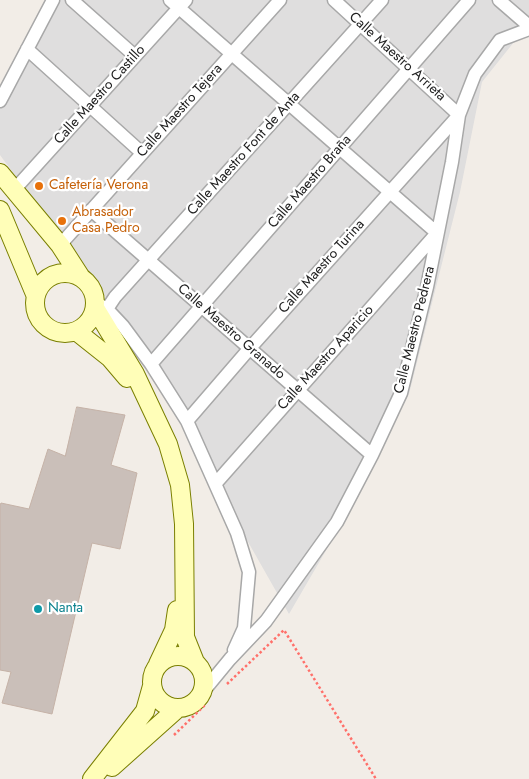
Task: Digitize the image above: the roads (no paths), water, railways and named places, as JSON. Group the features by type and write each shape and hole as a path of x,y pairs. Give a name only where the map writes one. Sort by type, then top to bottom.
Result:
{"main road":[{"path":"0,172 60,245 80,276 89,284 168,444 180,485 184,524 185,637 195,662 202,671 205,697 190,705 178,708 164,705 158,700 152,686"},
{"path":"0,210 35,294"},
{"path":"80,276 68,272 53,274 42,282 35,294 34,304 39,319 49,329 63,333 76,331 87,323 99,307"},
{"path":"76,331 110,358 150,406"},
{"path":"92,779 145,711 152,686 153,673 174,630 184,565"},
{"path":"158,664 166,658 175,656 185,656 195,662"},
{"path":"98,779 178,708"}],"street":[{"path":"0,101 53,0"},
{"path":"72,0 135,56"},
{"name":"Calle Maestro Tejera","path":"60,245 280,0"},
{"name":"Calle Maestro Arrieta","path":"334,0 460,115"},
{"name":"Calle Maestro Font de Anta","path":"99,307 115,297 382,0"},
{"name":"Calle Maestro Braña","path":"151,364 469,0"},
{"path":"499,0 529,28"},
{"path":"178,3 232,54 437,233"},
{"name":"Calle Maestro Castillo","path":"14,190 135,56 178,3"},
{"name":"Calle Maestro Pedrera","path":"205,697 230,659 266,621 337,522 372,455 401,393 427,288 460,115 475,74 500,40 529,28"},
{"path":"28,49 142,153"},
{"name":"Calle Maestro Turina","path":"187,422 250,348 460,115"},
{"name":"Calle Maestro Granado","path":"91,210 372,455"},
{"name":"Calle Maestro Aparicio","path":"216,483 437,233"},
{"path":"99,307 124,326 151,364 187,422 237,532 249,572 244,628 230,659"}],"place":[{"name":"Cafetería Verona","path":"39,186"},
{"name":"Abrasador Casa Pedro","path":"62,221"},
{"name":"Nanta","path":"38,609"}]}
